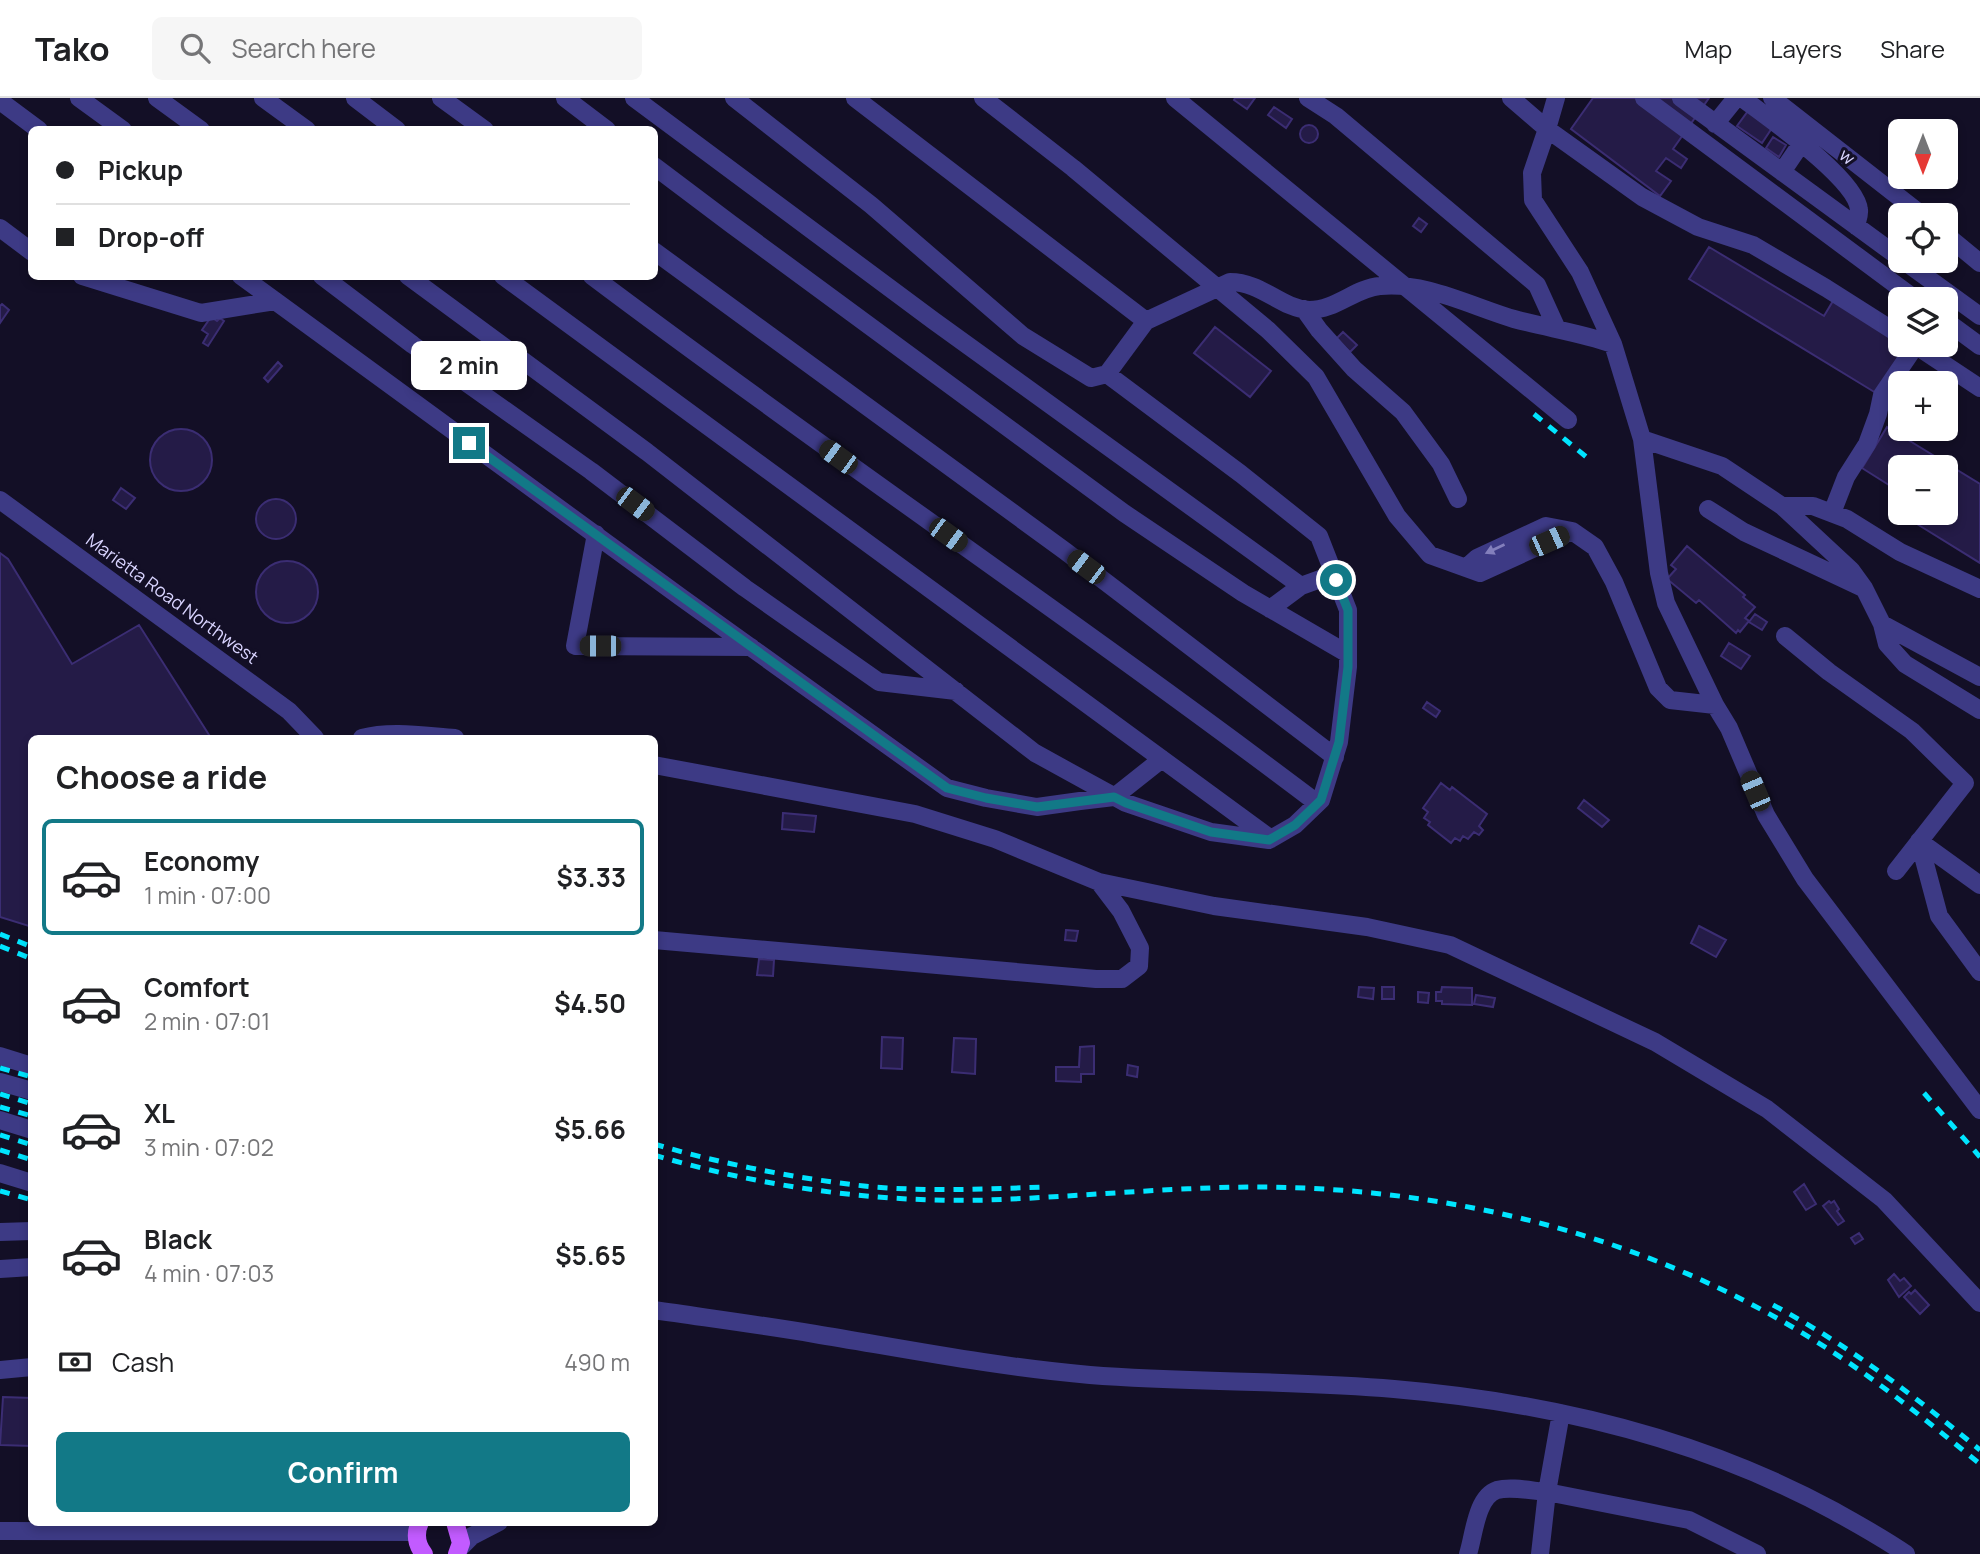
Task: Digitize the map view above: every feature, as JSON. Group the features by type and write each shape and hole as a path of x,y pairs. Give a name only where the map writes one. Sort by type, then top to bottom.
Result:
{"main road":[{"path":"457,1526 460,1535 459,1551"}],"street":[{"path":"79,98 118,126"},
{"path":"157,98 196,126"},
{"path":"263,98 302,126"},
{"path":"355,98 392,126"},
{"path":"441,98 480,126"},
{"path":"565,98 602,126"},
{"path":"634,98 956,337 1301,586"},
{"path":"734,98 871,205 1023,336 1091,378 1107,374 1146,321 1230,282 1243,282 1304,309 1326,308 1381,286 1418,288 1515,319 1613,344"},
{"path":"855,98 1146,321"},
{"path":"983,98 1073,168 1268,330 1316,377 1397,516 1430,555 1474,570 1477,558 1546,526 1572,531 1595,547 1614,582 1658,688 1670,700 1714,705"},
{"path":"1175,98 1569,420"},
{"path":"1308,98 1336,116 1537,285 1557,329"},
{"path":"1511,98 1547,130 1642,197 1698,227 1753,246 1888,327"},
{"path":"1556,98 1532,173 1533,200 1580,272 1613,344 1642,439 1665,603 1714,705 1729,728 1766,815 1782,845 1980,1111"},
{"path":"1644,98 1899,287"},
{"path":"1681,98 1888,249"},
{"path":"1716,124 1736,98"},
{"path":"1742,98 1801,144 1847,185 1859,208 1856,226"},
{"name":"w","path":"1772,98 1907,203"},
{"path":"0,101 34,126"},
{"path":"1782,172 1801,144"},
{"path":"658,169 1124,513 1243,593 1348,654"},
{"path":"0,228 28,249"},
{"path":"1958,245 1980,262"},
{"path":"658,254 1065,551 1335,757"},
{"path":"1921,273 1980,316"},
{"path":"95,280 201,313 275,301"},
{"path":"246,280 947,788 1037,807 1114,797 1162,759"},
{"path":"326,280 591,471 745,588 879,682 956,691"},
{"path":"413,280 648,452 1035,753 1126,803 1211,832 1271,839 1295,825 1321,800 1339,742 1348,654 1348,610 1319,536 1107,374"},
{"path":"508,280 1271,839"},
{"path":"597,280 706,363 1212,723 1317,803"},
{"path":"1304,309 1354,369 1403,412 1441,464 1458,499"},
{"path":"1958,329 1980,345"},
{"path":"1832,513 1846,477 1867,444 1878,414 1881,395 1907,357"},
{"path":"1933,357 1980,388"},
{"path":"1642,439 1722,466 1782,506 1851,570 1864,588 1882,624 1887,644 1905,664 1980,710"},
{"name":"Marietta Road Northwest","path":"0,500 289,710 312,735"},
{"path":"1782,506 1814,506 1847,519 1900,552 1980,589"},
{"path":"1709,509 1745,532 1864,588"},
{"path":"596,534 575,646 751,647"},
{"path":"1270,609 1301,586 1334,574"},
{"path":"1882,624 1980,677"},
{"path":"1785,636 1829,673 1912,731 1965,783 1896,871"},
{"path":"658,766 915,814 995,839 1099,882 1214,906 1367,927 1450,945 1655,1042 1768,1110 1884,1200 1980,1303"},
{"path":"1919,841 1980,885"},
{"path":"1919,841 1939,916 1980,972"},
{"path":"658,940 1096,979 1122,979 1139,966 1140,948 1121,911 1099,882"},
{"path":"0,1056 28,1065"},
{"path":"0,1082 28,1090"},
{"path":"0,1120 28,1129"},
{"path":"0,1173 28,1182"},
{"path":"0,1231 28,1231"},
{"path":"0,1269 28,1267"},
{"path":"658,1311 987,1363 1092,1375 1394,1388 1527,1405 1625,1426 1724,1459 1802,1494 1888,1541 1906,1554"},
{"path":"0,1370 28,1367"},
{"path":"1540,1554 1547,1492 1562,1413"},
{"path":"1468,1554 1480,1509 1486,1497 1496,1490 1547,1492 1689,1520 1757,1554"},
{"path":"459,1551 472,1536 491,1526"},
{"path":"0,1531 253,1527 419,1537"}],"building":[{"path":"1255,98 1247,109 1234,100"},
{"path":"1593,98 1709,98 1673,149 1687,159 1681,168 1666,158 1656,171 1671,181 1660,196 1571,129"},
{"path":"1274,107 1292,119 1286,128 1268,115"},
{"path":"1748,111 1772,128 1762,143 1737,126"},
{"path":"1309,125 1315,128 1318,134 1315,140 1309,143 1303,140 1300,134 1303,128"},
{"path":"1773,137 1786,145 1779,157 1766,148"},
{"path":"1419,218 1427,224 1421,232 1413,226"},
{"path":"1709,247 1824,316 1833,301 1888,335 1888,357 1898,357 1876,393 1689,279"},
{"path":"2,304 9,310 0,323 0,306"},
{"path":"211,317 224,321 208,346 203,343 208,334 202,330"},
{"path":"1215,327 1271,371 1250,397 1194,353"},
{"path":"1343,332 1357,345 1350,352 1336,339"},
{"path":"278,362 282,366 268,382 264,378"},
{"path":"1887,427 1888,441 1910,441 1933,455 1888,455 1888,484 1862,468"},
{"path":"181,429 193,431 203,438 210,448 210,472 203,482 193,489 181,491 169,489 159,482 152,472 150,460 152,448 159,438 169,431"},
{"path":"1958,471 1980,484 1980,563 1919,525 1958,525"},
{"path":"121,488 135,498 126,509 113,500"},
{"path":"276,499 284,500 290,505 295,511 295,527 290,533 284,538 276,539 268,538 262,533 257,527 256,519 257,511 262,505 268,500"},
{"path":"1687,546 1745,595 1743,597 1755,607 1745,618 1749,621 1740,632 1738,630 1736,633 1699,600 1696,603 1667,579 1676,569 1671,565"},
{"path":"0,553 8,559 72,664 139,625 209,735 28,735 28,926 0,917"},
{"path":"287,561 299,563 309,570 316,580 316,604 309,614 299,621 287,623 275,621 265,614 258,604 256,592 258,580 265,570 275,563"},
{"path":"1755,614 1767,622 1762,630 1749,622"},
{"path":"1729,643 1750,656 1741,669 1721,656"},
{"path":"1427,702 1440,711 1436,717 1423,708"},
{"path":"1441,783 1450,790 1452,787 1487,814 1479,826 1483,830 1479,835 1474,832 1468,839 1463,836 1460,841 1455,838 1451,843 1428,825 1430,822 1424,818 1428,812 1423,808"},
{"path":"1584,800 1609,820 1602,827 1578,808"},
{"path":"783,813 816,816 814,832 782,829"},
{"path":"1699,926 1726,940 1716,957 1691,943"},
{"path":"1066,930 1078,931 1076,941 1065,940"},
{"path":"759,959 774,960 773,976 757,975"},
{"path":"1359,987 1374,988 1373,999 1358,997"},
{"path":"1382,987 1394,987 1394,999 1382,999"},
{"path":"1442,987 1472,988 1472,1005 1442,1004 1442,1001 1436,1001 1436,992 1441,992"},
{"path":"1418,992 1429,993 1428,1003 1418,1002"},
{"path":"1476,995 1495,998 1493,1007 1474,1004"},
{"path":"882,1037 903,1038 902,1069 881,1068"},
{"path":"954,1038 976,1039 975,1074 952,1072"},
{"path":"1094,1046 1094,1074 1081,1074 1081,1082 1056,1081 1056,1067 1079,1067 1080,1047"},
{"path":"1128,1065 1138,1067 1137,1077 1127,1075"},
{"path":"1804,1184 1816,1204 1806,1210 1794,1192"},
{"path":"1834,1201 1844,1221 1838,1225 1823,1206"},
{"path":"1859,1233 1863,1239 1855,1244 1851,1238"},
{"path":"1894,1274 1900,1281 1904,1278 1911,1286 1899,1297 1888,1280"},
{"path":"1915,1290 1929,1305 1920,1314 1904,1297"},
{"path":"3,1397 28,1398 28,1446 0,1445"}],"railway":[{"path":"1534,414 1590,460"},
{"path":"0,934 28,945"},
{"path":"0,946 28,957"},
{"path":"0,1068 28,1076"},
{"path":"1924,1093 1980,1157"},
{"path":"0,1094 28,1103"},
{"path":"0,1107 28,1115"},
{"path":"0,1135 28,1144"},
{"path":"658,1145 758,1170 864,1186 932,1189 1045,1187"},
{"path":"0,1150 28,1159"},
{"path":"658,1156 778,1184 904,1199 988,1200 1248,1187 1323,1189 1471,1207 1543,1224 1615,1246 1684,1272 1752,1305 1817,1342 1859,1370 1980,1464"},
{"path":"0,1191 28,1199"},
{"path":"1773,1305 1880,1372 1980,1450"}],"route":[{"path":"469,443 947,788 1037,807 1114,797 1211,832 1269,840 1295,825 1321,800 1339,742 1348,667 1348,610 1336,580"}]}
